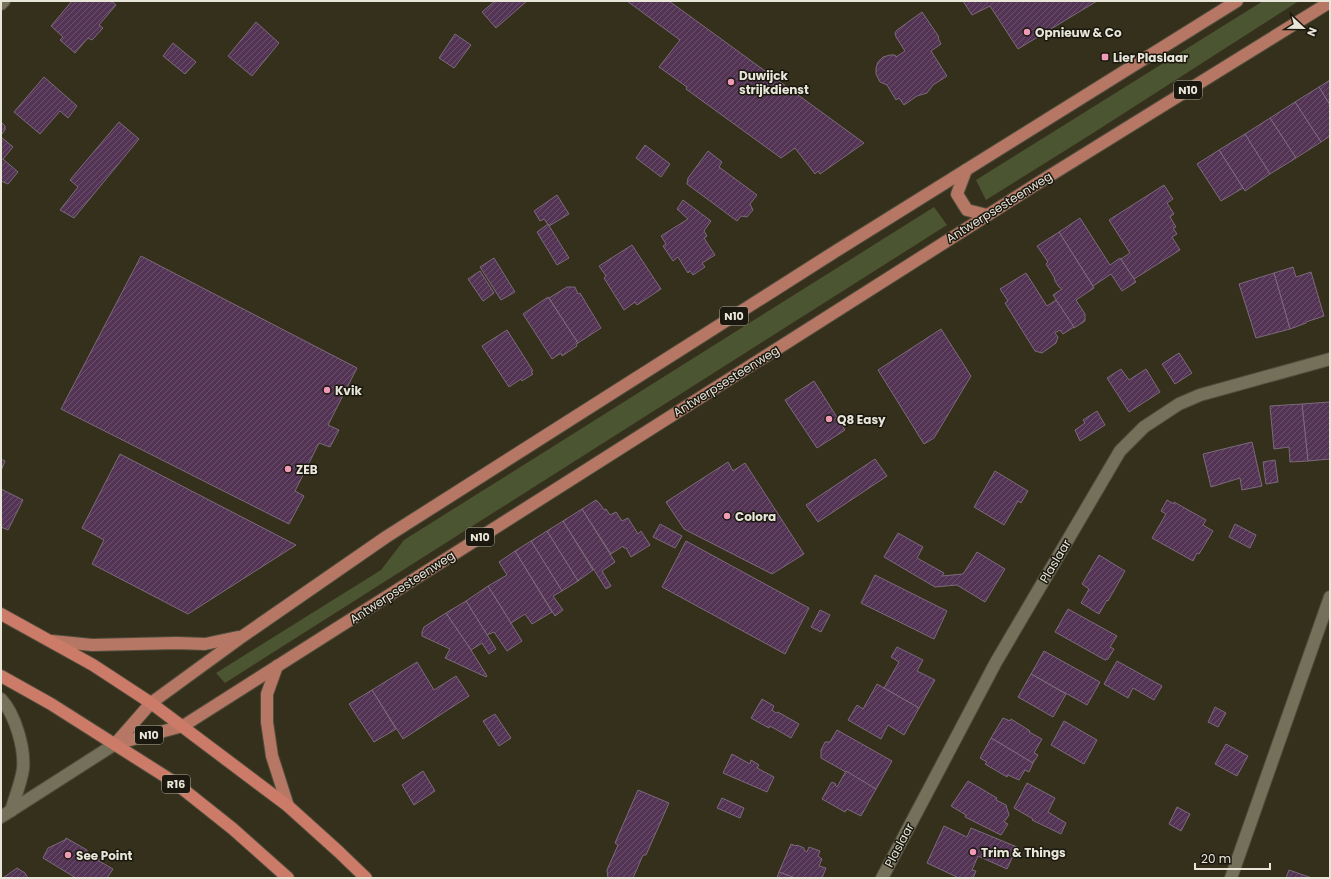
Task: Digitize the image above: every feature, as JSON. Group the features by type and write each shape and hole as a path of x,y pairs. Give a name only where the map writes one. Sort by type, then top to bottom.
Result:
{"highway":[{"path":"1,614 93,665 183,726 288,806 366,878"},
{"name":"R16","path":"1,676 51,704 174,782 233,829 288,878"}],"main road":[{"name":"Antwerpsesteenweg","path":"115,744 151,703 243,636 392,533 966,170 1237,1"},
{"name":"Antwerpsesteenweg","path":"115,744 183,726 987,215 1330,2"},
{"path":"966,170 957,194 967,210 987,215"},
{"path":"52,641 92,645 177,643 205,644 243,636"},
{"path":"277,666 267,694 267,722 272,756 288,806"}],"street":[{"path":"1,4 4,1"},
{"name":"Plaslaar","path":"882,878 996,662 1120,451 1144,427 1179,404 1200,395 1330,359"},
{"path":"1231,878 1330,597"},
{"path":"1,699 6,704 18,732 21,744 23,768 6,814"},
{"name":"Antwerpsesteenweg","path":"6,814 115,744"}],"green space":[{"path":"1263,1 1299,1 986,200 976,180"},
{"path":"934,207 947,225 225,683 216,673 381,570 404,540"}],"building":[{"path":"72,1 111,1 116,5 99,25 103,28 92,40 88,38 75,53 60,40 63,37 51,26"},
{"path":"495,1 527,1 496,28 482,12"},
{"name":"Duwijck strijkdienst","path":"627,1 669,1 864,143 820,174 818,171 815,174 795,148 781,158 686,89 687,87 659,67 680,40"},
{"name":"Opnieuw & Co","path":"963,1 1097,1 1018,49 990,6 972,15"},
{"path":"922,12 939,37 938,38 941,44 931,51 947,76 933,85 927,93 917,96 904,105 899,98 896,100 887,85 880,82 876,74 876,68 878,62 883,57 895,55 896,57 905,51 895,33"},
{"path":"256,22 279,43 252,76 228,56"},
{"path":"455,34 471,45 454,68 439,58"},
{"path":"173,43 196,62 185,74 163,56"},
{"path":"44,77 77,106 68,118 60,111 40,134 14,112"},
{"path":"1330,80 1330,105 1319,87"},
{"path":"1319,87 1330,105 1330,136 1321,142 1295,102"},
{"path":"1295,102 1321,142 1296,158 1270,118"},
{"path":"1270,118 1296,158 1270,174 1245,134"},
{"path":"1,122 5,126 5,130 1,135"},
{"path":"119,122 139,139 74,218 60,210 78,187 70,180"},
{"path":"1245,134 1270,174 1245,191 1219,150"},
{"path":"1,137 13,147 3,159 18,172 8,184 1,181"},
{"path":"645,145 670,164 661,177 636,158"},
{"path":"1219,150 1243,188 1221,201 1197,164"},
{"path":"708,151 722,162 719,167 757,195 750,204 753,210 747,217 741,216 737,221 687,184 688,178"},
{"path":"1164,185 1173,199 1167,203 1174,214 1170,217 1176,227 1173,228 1177,234 1172,237 1180,250 1134,279 1121,259 1130,253 1109,220"},
{"path":"557,195 569,214 549,226 544,219 540,221 534,211"},
{"path":"683,200 711,221 704,231 707,236 704,238 715,255 702,263 705,267 693,275 690,271 688,273 678,257 673,261 663,246 666,244 661,236 688,219 677,209"},
{"path":"1080,218 1110,265 1120,258 1136,282 1122,291 1111,274 1093,286 1059,232"},
{"path":"548,224 569,258 557,265 537,232"},
{"path":"1059,232 1094,288 1076,300 1085,314 1085,321 1074,328 1053,295 1062,289 1055,281 1046,264 1048,262 1037,246"},
{"path":"632,245 661,289 637,305 635,302 624,310 604,278 606,276 599,266"},
{"path":"141,256 357,368 328,425 339,430 330,447 319,443 295,491 304,496 289,524 61,409"},
{"path":"494,258 515,292 501,300 480,267"},
{"path":"1293,267 1296,277 1311,272 1324,316 1290,329 1274,273"},
{"path":"480,271 494,293 483,301 468,279"},
{"path":"1026,273 1047,306 1056,300 1074,327 1063,334 1060,330 1055,333 1058,337 1056,343 1042,353 1035,351 1005,303 1008,301 1000,289"},
{"path":"1274,273 1290,329 1256,338 1239,284"},
{"path":"567,287 575,287 578,294 580,293 601,328 578,343 549,298"},
{"path":"548,297 578,343 576,344 577,346 562,356 561,353 552,359 523,314"},
{"path":"941,329 971,376 934,438 924,444 878,370"},
{"path":"507,330 533,371 531,372 533,374 522,381 521,379 509,387 482,346"},
{"path":"1179,353 1192,373 1175,384 1162,364"},
{"path":"1121,369 1129,380 1146,369 1160,392 1129,412 1107,378"},
{"path":"814,381 845,430 817,448 785,400"},
{"path":"1330,402 1330,459 1308,461 1302,404"},
{"path":"1302,404 1308,461 1290,462 1289,447 1274,449 1270,406"},
{"path":"1097,411 1105,425 1080,441 1075,430 1085,423 1083,420"},
{"path":"1252,442 1262,486 1242,490 1240,478 1211,487 1203,454"},
{"path":"120,454 296,545 188,614 92,564 104,540 82,528"},
{"path":"1,459 5,461 1,471"},
{"path":"875,459 887,476 818,522 806,505"},
{"path":"1275,460 1278,482 1266,484 1263,462"},
{"name":"Colora","path":"728,462 733,471 745,463 804,554 772,574 684,529 666,502"},
{"path":"995,471 1028,491 1021,503 1018,501 1004,525 974,507"},
{"path":"1,489 23,500 8,530 1,527"},
{"path":"596,500 610,515 616,512 622,521 628,518 638,534 641,531 650,545 631,557 626,548 623,546 611,554 582,509"},
{"path":"1167,500 1174,504 1174,502 1206,520 1203,525 1213,531 1193,561 1152,538 1166,514 1161,511"},
{"path":"582,509 615,562 602,571 611,586 606,589 563,521"},
{"path":"563,521 593,570 578,581 547,531"},
{"path":"660,524 682,536 675,548 653,537"},
{"path":"1235,524 1256,535 1250,548 1229,537"},
{"path":"547,531 578,581 562,591 531,541"},
{"path":"898,533 923,547 917,558 944,573 942,576 963,574 977,552 1005,569 985,602 957,585 935,587 884,557"},
{"path":"531,541 562,591 553,596 563,610 555,616 515,551"},
{"path":"686,541 809,608 785,654 662,587"},
{"path":"515,551 552,612 532,624 525,614 511,623 488,586 507,575 499,562"},
{"path":"1099,555 1125,571 1099,614 1081,603 1089,589 1082,584"},
{"path":"875,575 947,611 934,639 861,603"},
{"path":"488,586 522,641 507,651 494,632 487,635 466,601"},
{"path":"466,601 496,649 489,654 482,643 471,650 446,613"},
{"path":"1068,609 1117,636 1110,647 1114,649 1108,659 1105,660 1055,632"},
{"path":"820,610 830,615 821,632 811,627"},
{"path":"446,613 471,650 487,676 486,677 445,658 450,649 422,636 424,627"},
{"path":"897,647 923,660 917,671 935,680 919,708 884,688 899,662 891,657"},
{"path":"1044,651 1100,682 1087,705 1031,674"},
{"path":"1117,661 1162,686 1154,700 1133,688 1128,698 1104,684"},
{"path":"417,662 434,690 456,676 469,696 403,739 372,690"},
{"path":"1031,674 1066,694 1053,717 1018,697"},
{"path":"877,684 919,708 904,735 888,725 881,739 848,720 857,705 863,709"},
{"path":"372,690 396,729 374,742 349,704"},
{"path":"762,699 774,706 772,710 776,713 778,712 799,724 791,738 770,726 769,728 751,718"},
{"path":"1215,707 1226,713 1218,727 1208,722"},
{"path":"495,714 511,738 499,746 483,721"},
{"path":"1003,718 1010,721 1011,719 1042,739 1034,753 1038,755 1033,763 991,738"},
{"path":"1064,721 1097,740 1084,764 1051,745"},
{"path":"837,730 892,761 876,789 821,758 821,750 825,742 830,742"},
{"path":"991,738 1033,763 1029,772 1025,770 1019,780 1008,775 1007,777 985,764 987,762 980,758"},
{"path":"1226,744 1248,756 1237,776 1215,764"},
{"path":"732,754 750,764 751,760 759,765 757,768 774,777 767,792 723,773"},
{"path":"423,771 435,791 414,805 402,785"},
{"path":"846,771 876,789 861,816 847,809 845,812 822,799 832,782 836,784 835,785 837,787"},
{"path":"968,781 1006,805 1009,815 1004,822 1008,824 1001,835 965,817 966,815 951,806"},
{"path":"1027,783 1055,798 1048,812 1066,823 1061,834 1032,820 1033,819 1014,808"},
{"path":"638,790 669,803 646,855 643,855 633,878 608,878 607,870 618,845 615,843"},
{"path":"722,798 744,808 740,818 717,808"},
{"path":"1177,807 1190,814 1181,831 1169,824"},
{"name":"Trim & Things","path":"944,826 967,837 971,828 1017,847 1007,869 978,856 972,870 976,871 973,878 959,878 927,863"},
{"name":"See Point","path":"66,838 87,850 87,852 99,859 99,861 113,869 107,878 76,878 43,858 48,848 65,840"},
{"path":"791,844 804,848 807,852 809,847 820,851 818,856 822,859 819,866 826,868 822,878 795,878 779,872"},
{"path":"17,868 25,873 28,878 3,878"},
{"path":"1289,870 1312,878 1286,878"},
{"path":"779,872 795,878 777,878"}],"place":[{"name":"Opnieuw & Co","path":"1027,32"},
{"name":"Lier Plaslaar","path":"1105,57"},
{"name":"Duwijck strijkdienst","path":"731,82"},
{"name":"Kvik","path":"327,390"},
{"name":"Q8 Easy","path":"829,419"},
{"name":"ZEB","path":"288,469"},
{"name":"Colora","path":"727,516"},
{"name":"Trim & Things","path":"973,852"},
{"name":"See Point","path":"68,855"}]}
